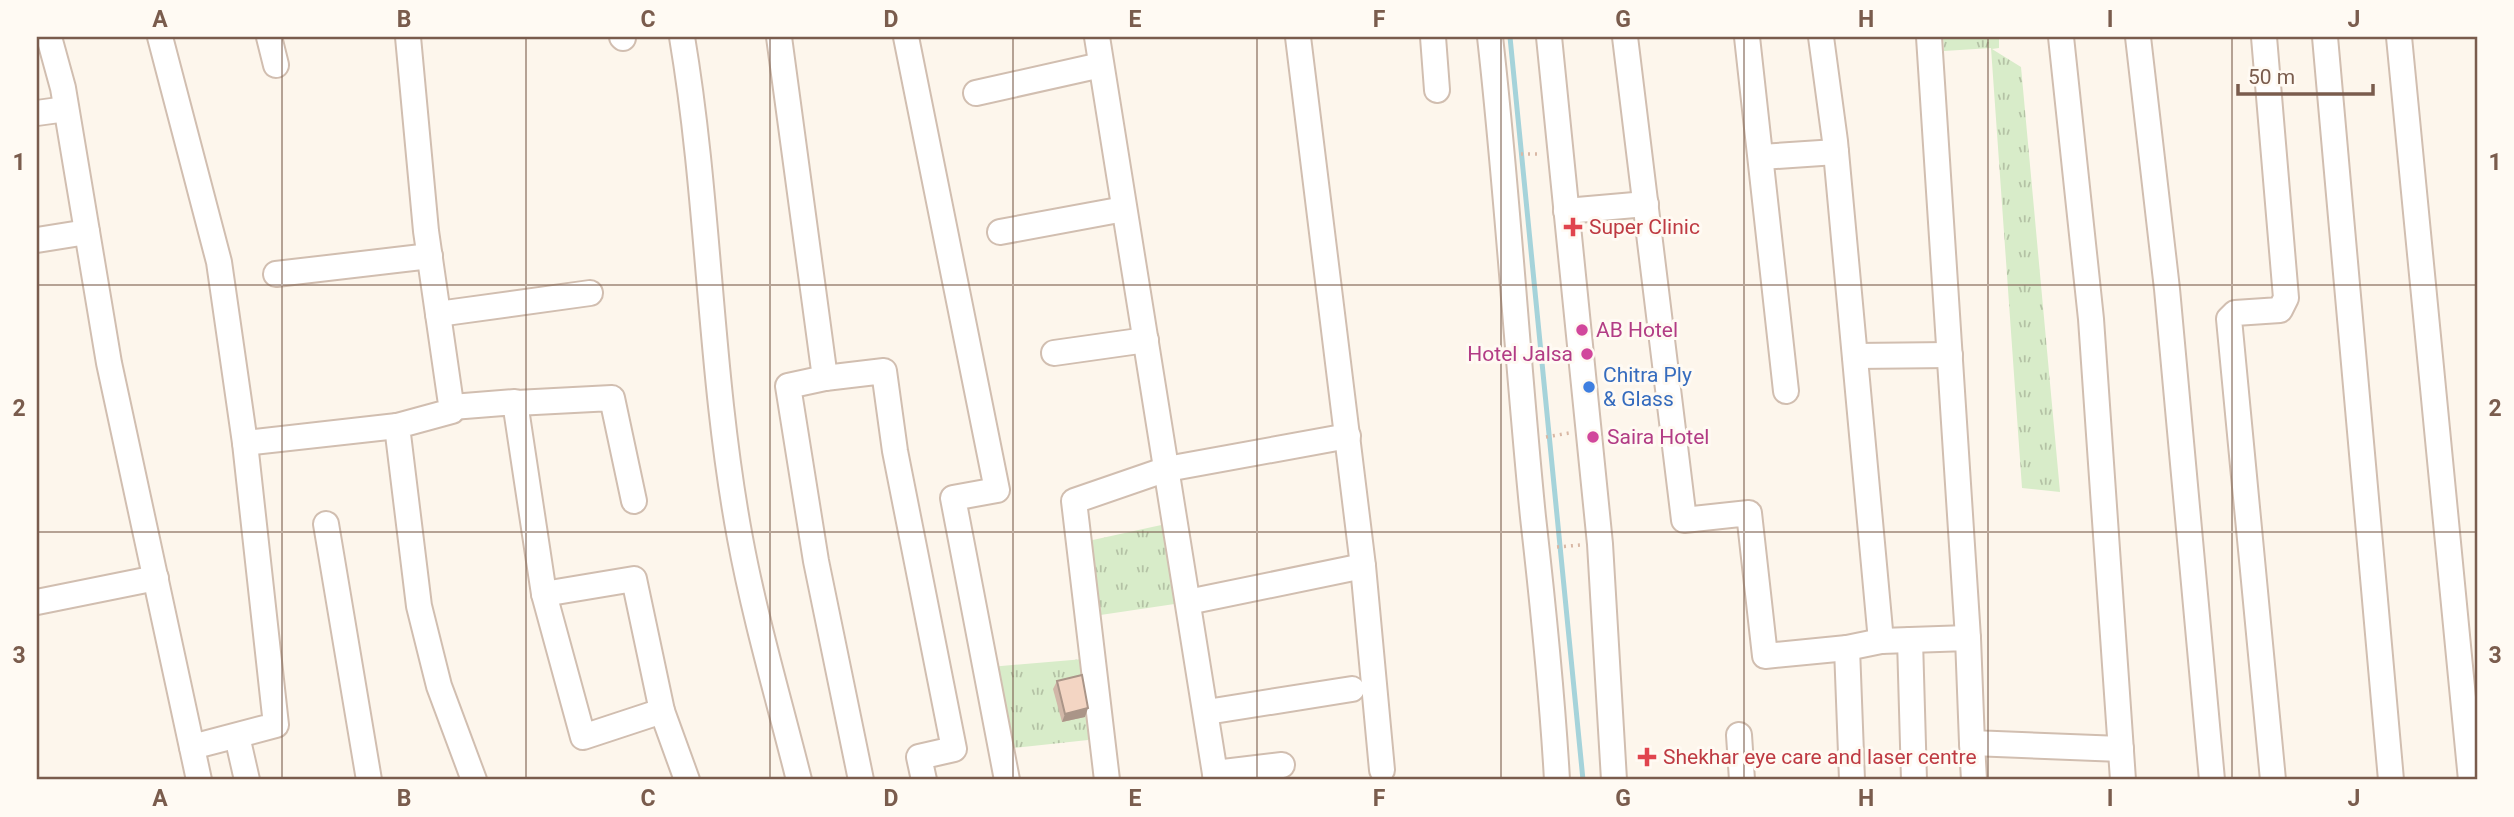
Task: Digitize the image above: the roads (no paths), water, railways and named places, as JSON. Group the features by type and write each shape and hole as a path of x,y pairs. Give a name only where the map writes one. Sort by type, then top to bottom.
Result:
{"street":[{"path":"49,37 66,109 109,363 199,780"},
{"path":"159,37 219,262 245,443 276,725 192,747"},
{"path":"269,37 276,65"},
{"path":"245,443 397,426 452,411 430,256 408,37"},
{"path":"682,37 697,124 722,407 740,538 799,780"},
{"path":"779,37 825,378"},
{"path":"906,37 997,490 953,498 1007,780"},
{"path":"1097,37 1216,777 1282,765"},
{"path":"1298,37 1363,566 1382,770"},
{"path":"1433,37 1437,90"},
{"path":"1490,37 1504,155 1534,519 1551,677 1557,780"},
{"path":"1549,37 1600,544 1614,780"},
{"path":"1626,37 1685,520 1749,513 1765,656 1847,648 1881,641 1968,638"},
{"path":"1747,37 1786,391"},
{"path":"1821,37 1836,152 1881,641"},
{"path":"1929,37 1968,638 1974,780"},
{"path":"2061,37 2091,319 2123,780"},
{"path":"2138,37 2167,289 2212,780"},
{"path":"2264,37 2286,298 2280,310 2235,313 2230,316 2230,324 2273,780"},
{"path":"2325,37 2391,780"},
{"path":"2399,37 2471,780"},
{"path":"976,93 1101,65"},
{"path":"37,113 66,109"},
{"path":"1761,157 1836,152"},
{"path":"1566,211 1646,204"},
{"path":"1000,232 1124,208"},
{"path":"37,240 87,232"},
{"path":"276,274 430,256"},
{"path":"438,314 590,293"},
{"path":"1054,353 1146,340"},
{"path":"1855,356 1950,355"},
{"path":"861,780 816,561 788,386 884,370 895,451 954,749 919,757 924,780"},
{"path":"452,407 612,398 634,501"},
{"path":"516,403 544,594 583,737 662,711"},
{"path":"397,426 419,606 447,711 474,780"},
{"path":"1107,780 1074,501 1167,469 1348,436"},
{"path":"326,524 369,780"},
{"path":"1188,602 1363,566"},
{"path":"37,602 156,578"},
{"path":"544,594 634,579 662,711 687,780"},
{"path":"1910,640 1914,780"},
{"path":"1847,648 1852,780"},
{"path":"1207,712 1352,689"},
{"path":"1739,735 1742,780"},
{"path":"237,736 247,780"},
{"path":"1972,743 2121,749"}],"waterway":[{"path":"1510,37 1583,780"}],"place":[{"name":"Super Clinic","path":"1573,227"},
{"name":"AB Hotel","path":"1582,330"},
{"name":"Hotel Jalsa","path":"1587,354"},
{"name":"Chitra Ply & Glass","path":"1589,387"},
{"name":"Saira Hotel","path":"1593,437"},
{"name":"Shekhar eye care and laser centre","path":"1647,757"}]}
